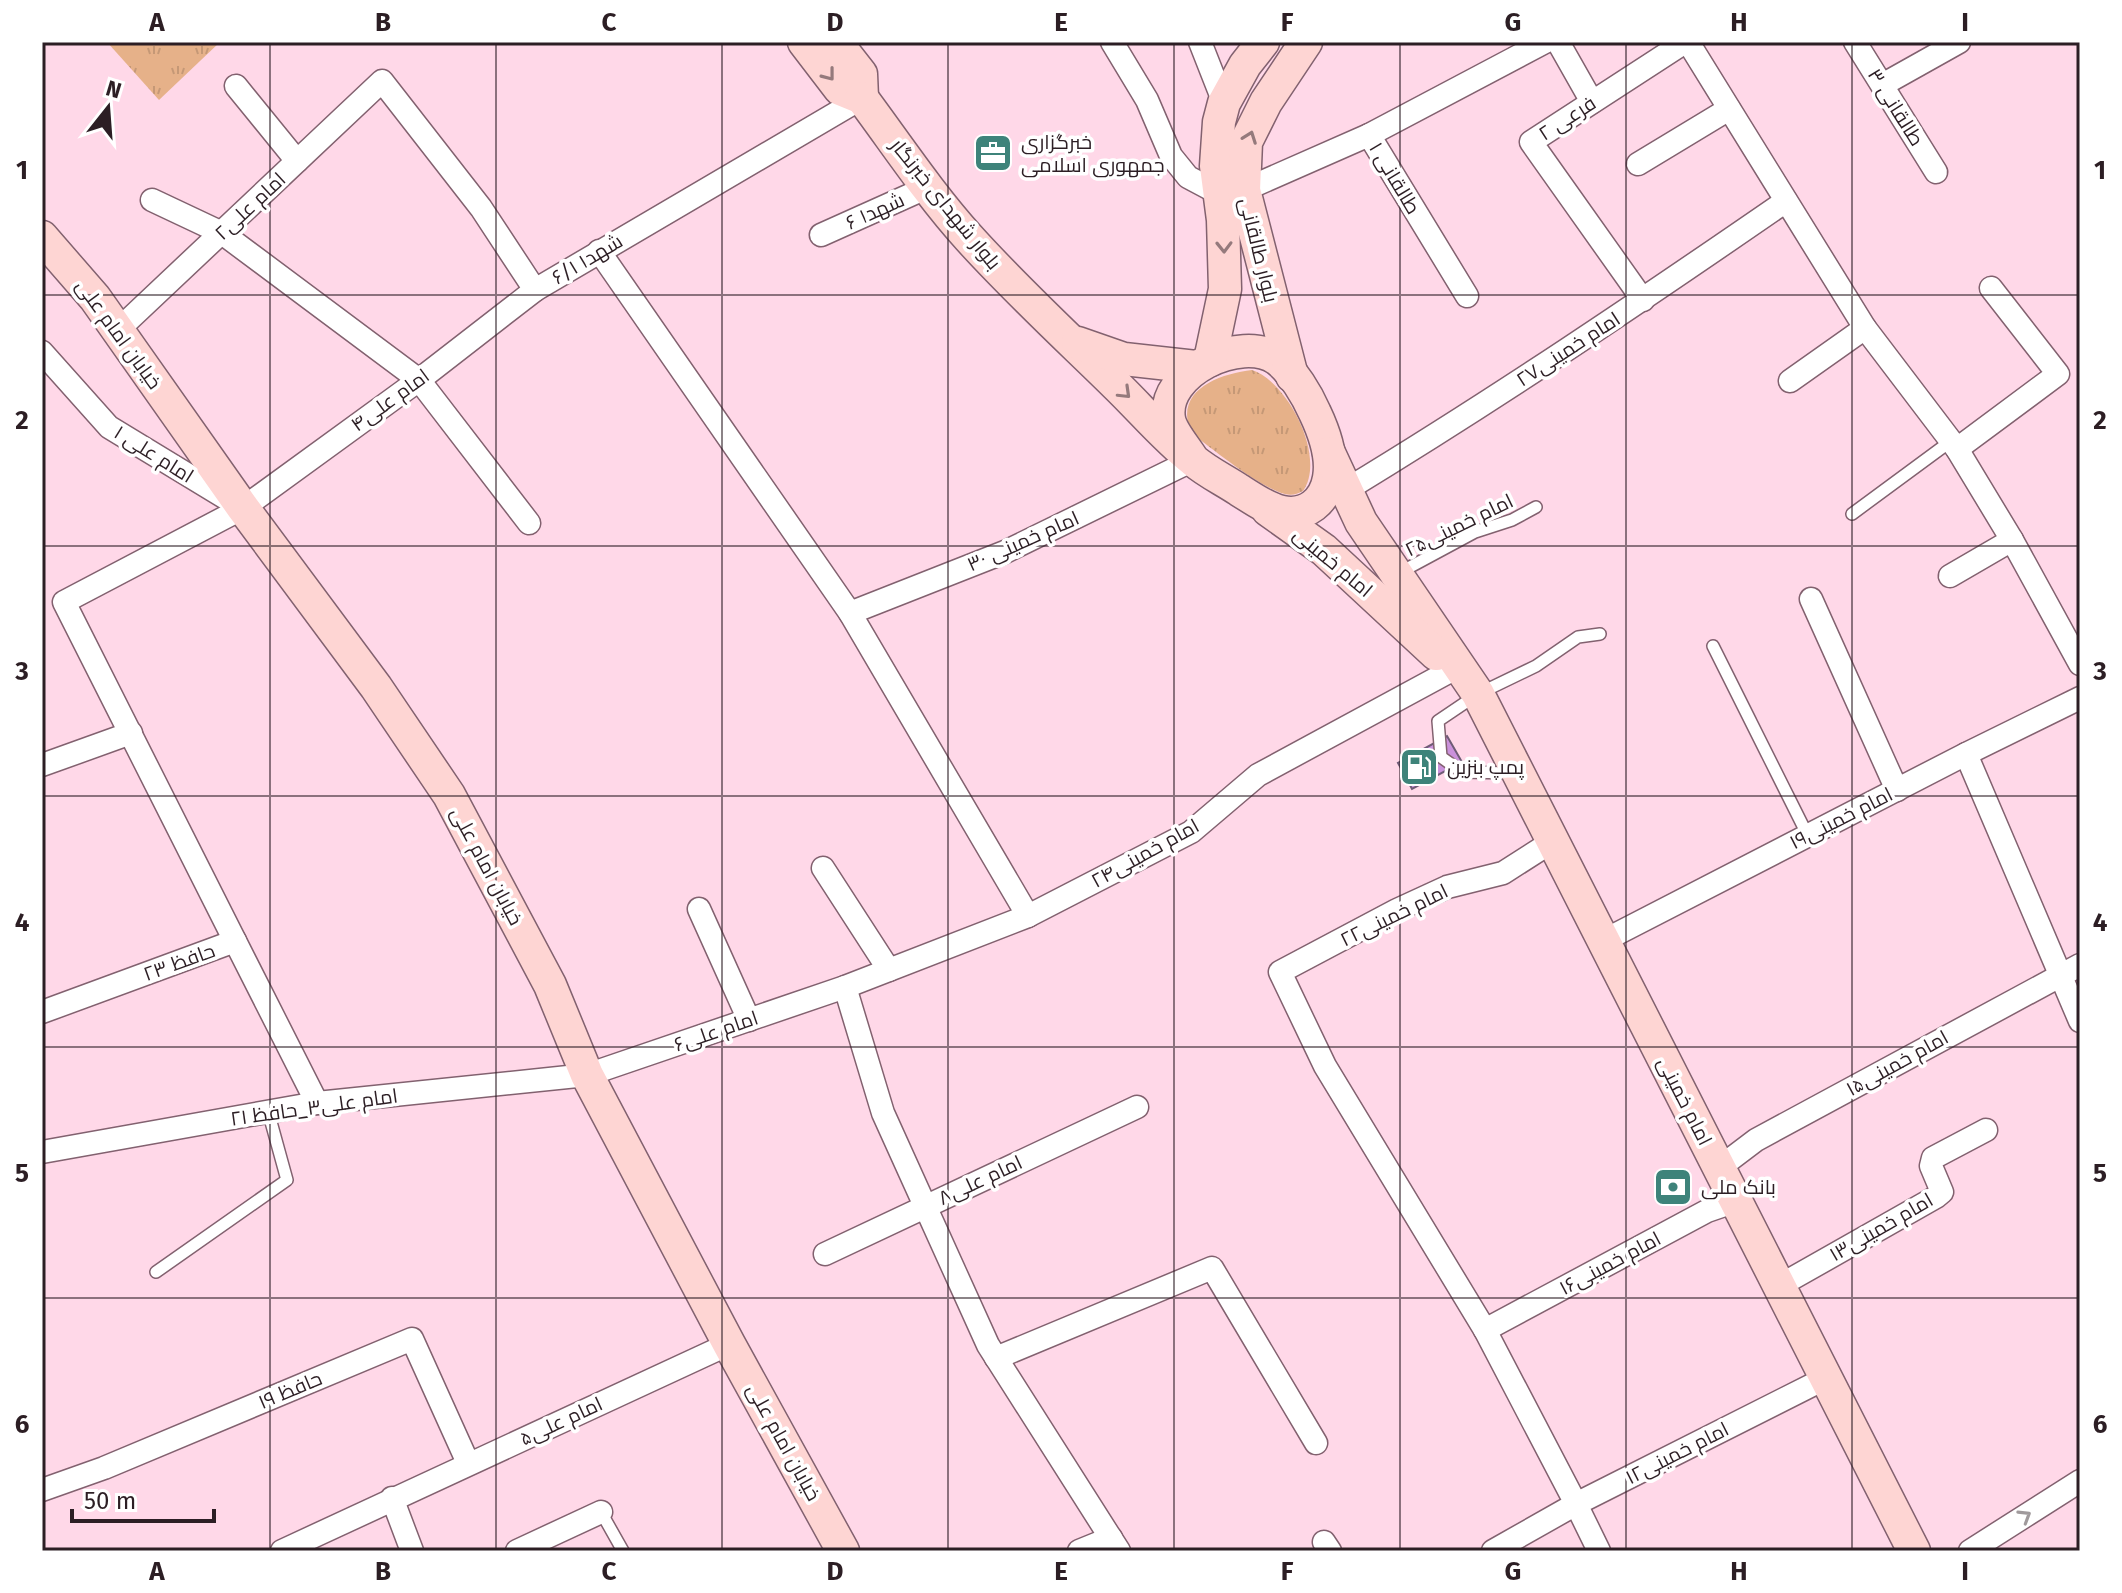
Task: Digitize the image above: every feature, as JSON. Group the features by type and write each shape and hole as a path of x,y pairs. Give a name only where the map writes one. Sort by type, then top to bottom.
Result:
{"main road":[{"path":"804,42 840,89 862,98 861,74 836,42"},
{"name":"بلوار طالقانی","path":"1263,42 1245,65 1224,103 1219,122 1216,166 1232,192 1292,376"},
{"name":"بلوار طالقانی","path":"1203,364 1225,289 1223,220 1246,142 1266,102 1306,42"},
{"name":"بلوار شهدای خبرنگار","path":"862,98 968,237 1068,340 1193,460"},
{"name":"خیابان امام علی","path":"42,237 95,298 243,508 376,687 449,795 550,985 587,1075 843,1551"},
{"name":"بلوار شهدای خبرنگار","path":"1068,340 1124,359 1203,364"},
{"path":"1253,352 1276,358 1292,376 1308,397 1329,453 1330,475 1325,492 1316,505 1299,514 1280,512 1256,501 1193,460 1169,422 1169,406 1176,388 1203,364 1253,352"},
{"name":"امام خمینی","path":"1329,453 1361,522 1478,694 1914,1551"},
{"name":"امام خمینی","path":"1256,501 1324,550 1439,678 1478,694"},
{"path":"1324,550 1320,540 1325,522 1343,514 1361,522"}],"street":[{"path":"1112,42 1147,100 1171,156 1188,177 1232,192"},
{"path":"1200,42 1224,103"},
{"path":"1369,135 1545,42"},
{"path":"1558,42 1592,102"},
{"path":"1687,42 1865,328 1954,445 2012,540 2080,664"},
{"name":"فرعی ۲","path":"1643,300 1531,142 1687,42"},
{"name":"طالقانی ۳","path":"1855,42 1884,84 1936,172"},
{"path":"1884,84 1959,42"},
{"name":"شهد۱ ۶/۱","path":"382,81 481,208 535,290 862,98"},
{"name":"امام علی۲","path":"118,330 382,81"},
{"path":"236,86 297,161"},
{"path":"1638,164 1729,109"},
{"name":"طالقانی ۱","path":"1232,192 1369,135 1467,296"},
{"name":"شهد۱ ۶","path":"821,235 928,187"},
{"path":"152,200 222,233 419,380 529,523"},
{"name":"امام خمینی۲۷","path":"1346,490 1451,426 1643,300 1786,201"},
{"path":"599,251 850,613 1028,916"},
{"path":"1954,445 2058,374 1991,288"},
{"name":"امام علی۴","path":"131,733 64,602 243,508 419,380 535,290"},
{"path":"1790,381 1865,328"},
{"name":"امام علی ۱","path":"42,352 109,427 243,508"},
{"name":"امام خمینی ۳۰","path":"850,613 1005,552 1193,460"},
{"path":"1950,576 2012,540"},
{"path":"1811,599 1897,790"},
{"name":"امام خمینی۲۴","path":"845,987 1028,916 1191,832 1258,775 1439,678"},
{"name":"امام خمینی۱۹","path":"1603,941 2080,698"},
{"path":"42,765 131,733 235,941"},
{"path":"1966,754 2080,1021"},
{"name":"امام خمینی۲۲","path":"1485,1330 1325,1066 1280,972 1447,887 1503,873 1553,841"},
{"path":"823,868 889,970"},
{"path":"699,909 749,1020"},
{"name":"حافظ ۲۳","path":"42,1012 235,941 317,1103"},
{"name":"امام خمینی۱۵","path":"1719,1168 1756,1140 2080,965"},
{"path":"845,987 883,1113 996,1358 1115,1544 1079,1551"},
{"name":"امام علی۶","path":"587,1075 845,987"},
{"name":"امام علی۳_حافظ ۲۱","path":"42,1152 317,1103 587,1075"},
{"name":"امام علی۸","path":"825,1254 1137,1107"},
{"name":"امام خمینی۱۳","path":"1779,1286 1936,1197 1942,1192 1931,1166 1933,1158 1986,1130"},
{"name":"امام خمینی۱۶","path":"1485,1330 1707,1211 1736,1201"},
{"path":"996,1358 1212,1268 1316,1443"},
{"path":"1485,1330 1599,1551"},
{"name":"حافظ ۱۹","path":"42,1490 104,1468 412,1339 468,1463"},
{"name":"امام علی۵","path":"282,1551 729,1344"},
{"name":"امام خمینی۱۲","path":"1493,1551 1576,1504 1826,1378"},
{"path":"1970,1551 2080,1481"},
{"path":"392,1498 412,1551"},
{"path":"517,1551 601,1512"}],"lane":[{"path":"1852,514 1954,445"},
{"name":"امام خمینی۲۵","path":"1397,575 1475,532 1512,520 1536,507"},
{"path":"1518,773 1462,772 1441,757 1438,721 1478,694 1536,666 1578,637 1600,634"},
{"path":"1713,646 1808,836"},
{"path":"156,1272 287,1180 268,1111"},
{"path":"601,1512 623,1551"}],"green space":[{"path":"107,42 220,42 159,100"},
{"path":"1252,370 1278,389 1300,422 1310,459 1309,476 1303,491 1299,493 1285,494 1262,484 1192,434 1187,419 1193,396 1212,381"}],"building":[{"path":"1447,736 1462,762 1412,789 1398,763"}],"place":[{"name":"خبرگزاری جمهوری اسلامی","path":"993,153"},
{"name":"پمپ بنزین","path":"1419,767"},
{"name":"بانک ملی","path":"1673,1187"}]}
